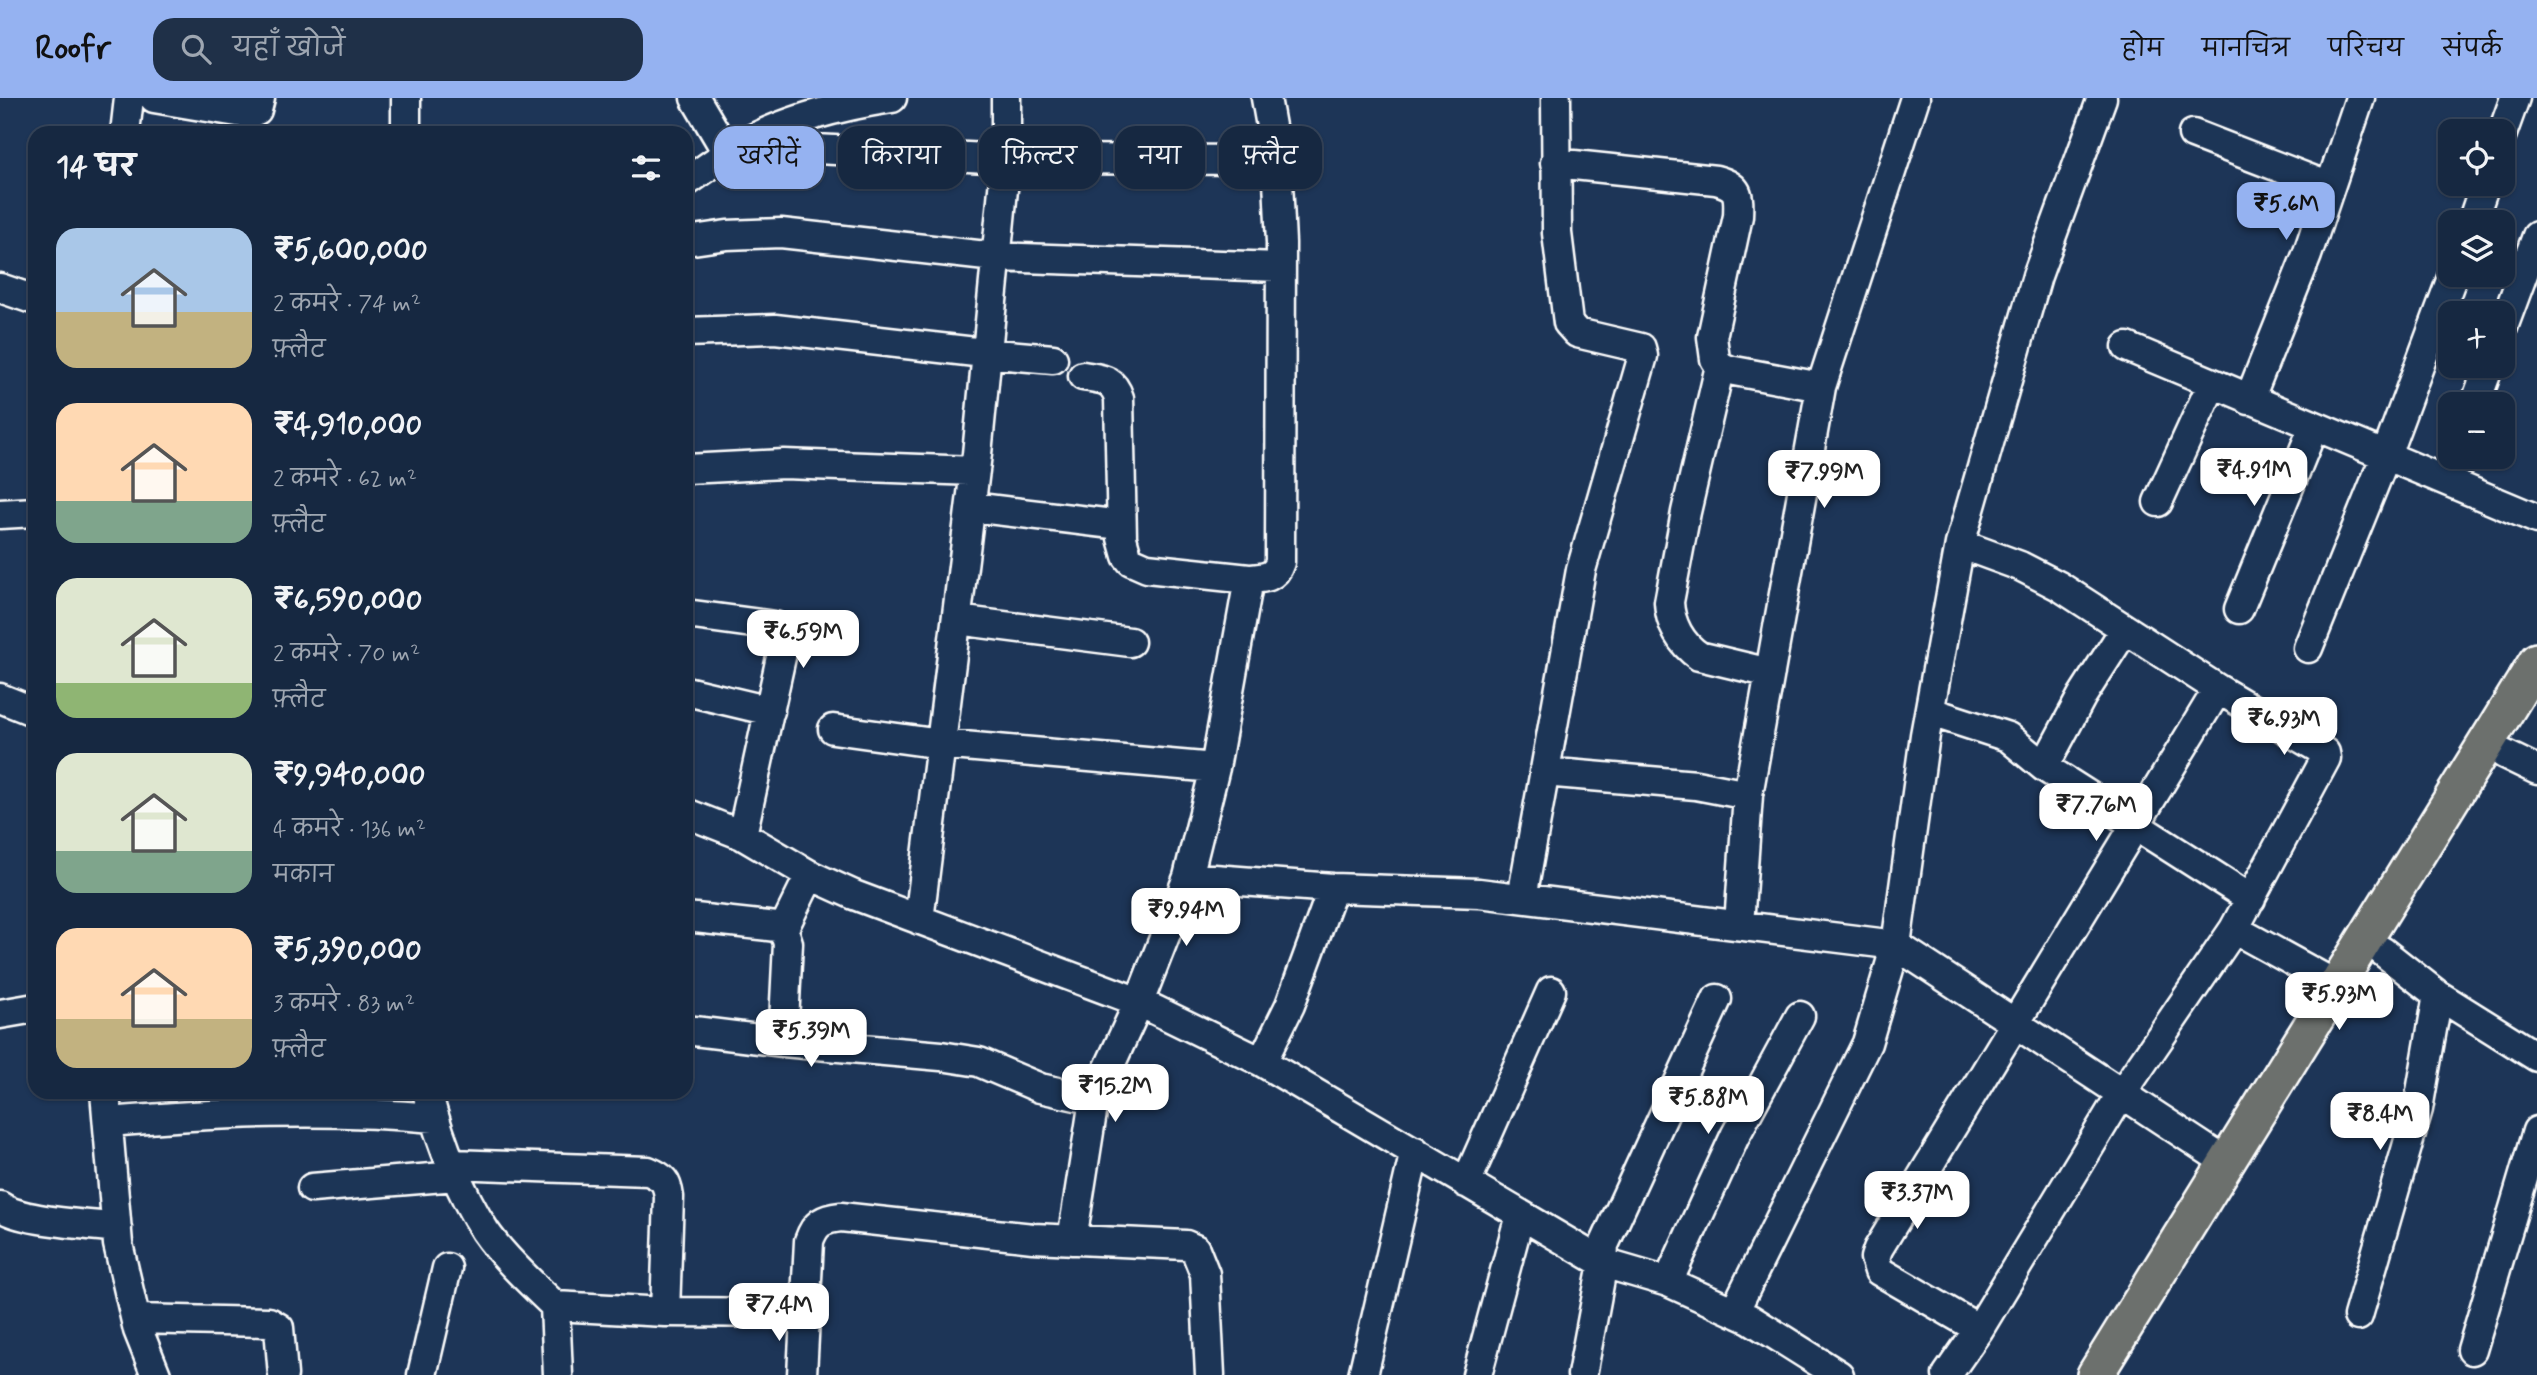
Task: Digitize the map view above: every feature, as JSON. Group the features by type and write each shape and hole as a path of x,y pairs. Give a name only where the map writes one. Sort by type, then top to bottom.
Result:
{"main road":[{"path":"2095,1375 2537,661"},
{"path":"2120,1375 2537,701"}],"street":[{"path":"126,126 129,98"},
{"path":"154,98 249,114 257,110 260,98"},
{"path":"406,98 406,126"},
{"path":"695,98 716,126"},
{"path":"789,126 816,114 849,105 892,98"},
{"path":"1006,98 1006,126"},
{"path":"1266,98 1271,126"},
{"path":"1522,898 1581,570 1643,356 1638,347 1577,333 1568,323 1557,233 1556,98"},
{"path":"1739,925 1748,795 1821,387 1915,98"},
{"path":"1734,1312 1867,1043 1896,945 1926,735 1959,544 2037,276 2102,98"},
{"path":"2249,400 2307,255 2360,98"},
{"path":"2507,119 2515,98"},
{"path":"2193,135 2330,187"},
{"path":"824,153 979,158"},
{"path":"1101,159 1219,160"},
{"path":"693,177 714,163"},
{"path":"1555,163 1716,180 1728,183 1736,190 1738,216 1712,337 1712,350 1720,366 1686,512 1669,602 1670,614 1679,636 1689,649 1699,656 1770,673"},
{"path":"919,920 971,507 1003,189"},
{"path":"1083,376 1109,380 1119,398 1121,525 1126,556 1138,565 1249,579 1273,575 1280,562 1281,243 1278,189"},
{"path":"693,240 727,235 781,233 995,257 1279,267"},
{"path":"2513,301 2537,236"},
{"path":"2308,648 2386,455 2449,287"},
{"path":"0,288 28,298"},
{"path":"693,332 775,328 1053,359"},
{"path":"2127,347 2386,455 2438,466"},
{"path":"1720,366 1741,373 1821,387"},
{"path":"2158,502 2212,384"},
{"path":"2239,609 2314,426"},
{"path":"693,469 784,464 975,471"},
{"path":"2451,469 2537,519"},
{"path":"971,507 1121,525"},
{"path":"0,514 28,512"},
{"path":"1947,1375 1979,1329 2122,1093 2234,929 2326,756 2318,747 2218,689 2085,601 2020,566 1959,544"},
{"path":"1072,1240 1094,1100 1139,1002 1188,877 1215,768 1249,579"},
{"path":"693,615 780,629 785,639 742,835"},
{"path":"957,621 1130,642"},
{"path":"2044,767 2082,696 2124,629"},
{"path":"1979,1329 1879,1271 1875,1258 1878,1249 2218,689"},
{"path":"693,693 770,710"},
{"path":"0,698 28,709"},
{"path":"1931,712 2008,737 2044,767 2251,899"},
{"path":"833,729 941,744 1215,768"},
{"path":"2504,754 2537,770"},
{"path":"1544,772 1696,785 1748,795"},
{"path":"693,816 742,835 810,875 854,895 1139,1002 1262,1062 1603,1263 1668,1282 1750,1319 1839,1375"},
{"path":"783,930 810,875"},
{"path":"1188,877 1479,893 1896,945 2227,1162"},
{"path":"1262,1062 1290,1005 1334,887"},
{"path":"693,918 777,926 783,930 789,943 783,1042"},
{"path":"2234,929 2336,985"},
{"path":"2382,951 2438,995 2537,1057"},
{"path":"1466,1183 1551,991"},
{"path":"2358,1316 2418,1109 2438,995"},
{"path":"1582,1375 1604,1245 1717,999"},
{"path":"0,1014 28,1009"},
{"path":"1668,1282 1735,1136 1800,1016"},
{"path":"693,1031 978,1062 1040,1088 1094,1100"},
{"path":"106,1099 120,1255 135,1320 156,1375"},
{"path":"109,1122 201,1115 367,1112 430,1105 454,1170 486,1232 555,1306 558,1375"},
{"path":"2472,1350 2537,1131"},
{"path":"1363,1375 1415,1151"},
{"path":"312,1188 454,1170 648,1171 660,1176 668,1184 665,1312"},
{"path":"0,1206 9,1212 30,1217 117,1228"},
{"path":"1478,1375 1520,1215"},
{"path":"802,1375 809,1241 813,1230 823,1219 841,1217 1072,1240 1186,1245 1195,1249 1205,1275 1210,1375"},
{"path":"422,1375 447,1268"},
{"path":"555,1306 665,1312 805,1314"},
{"path":"135,1320 275,1324 279,1328 283,1375"}]}
